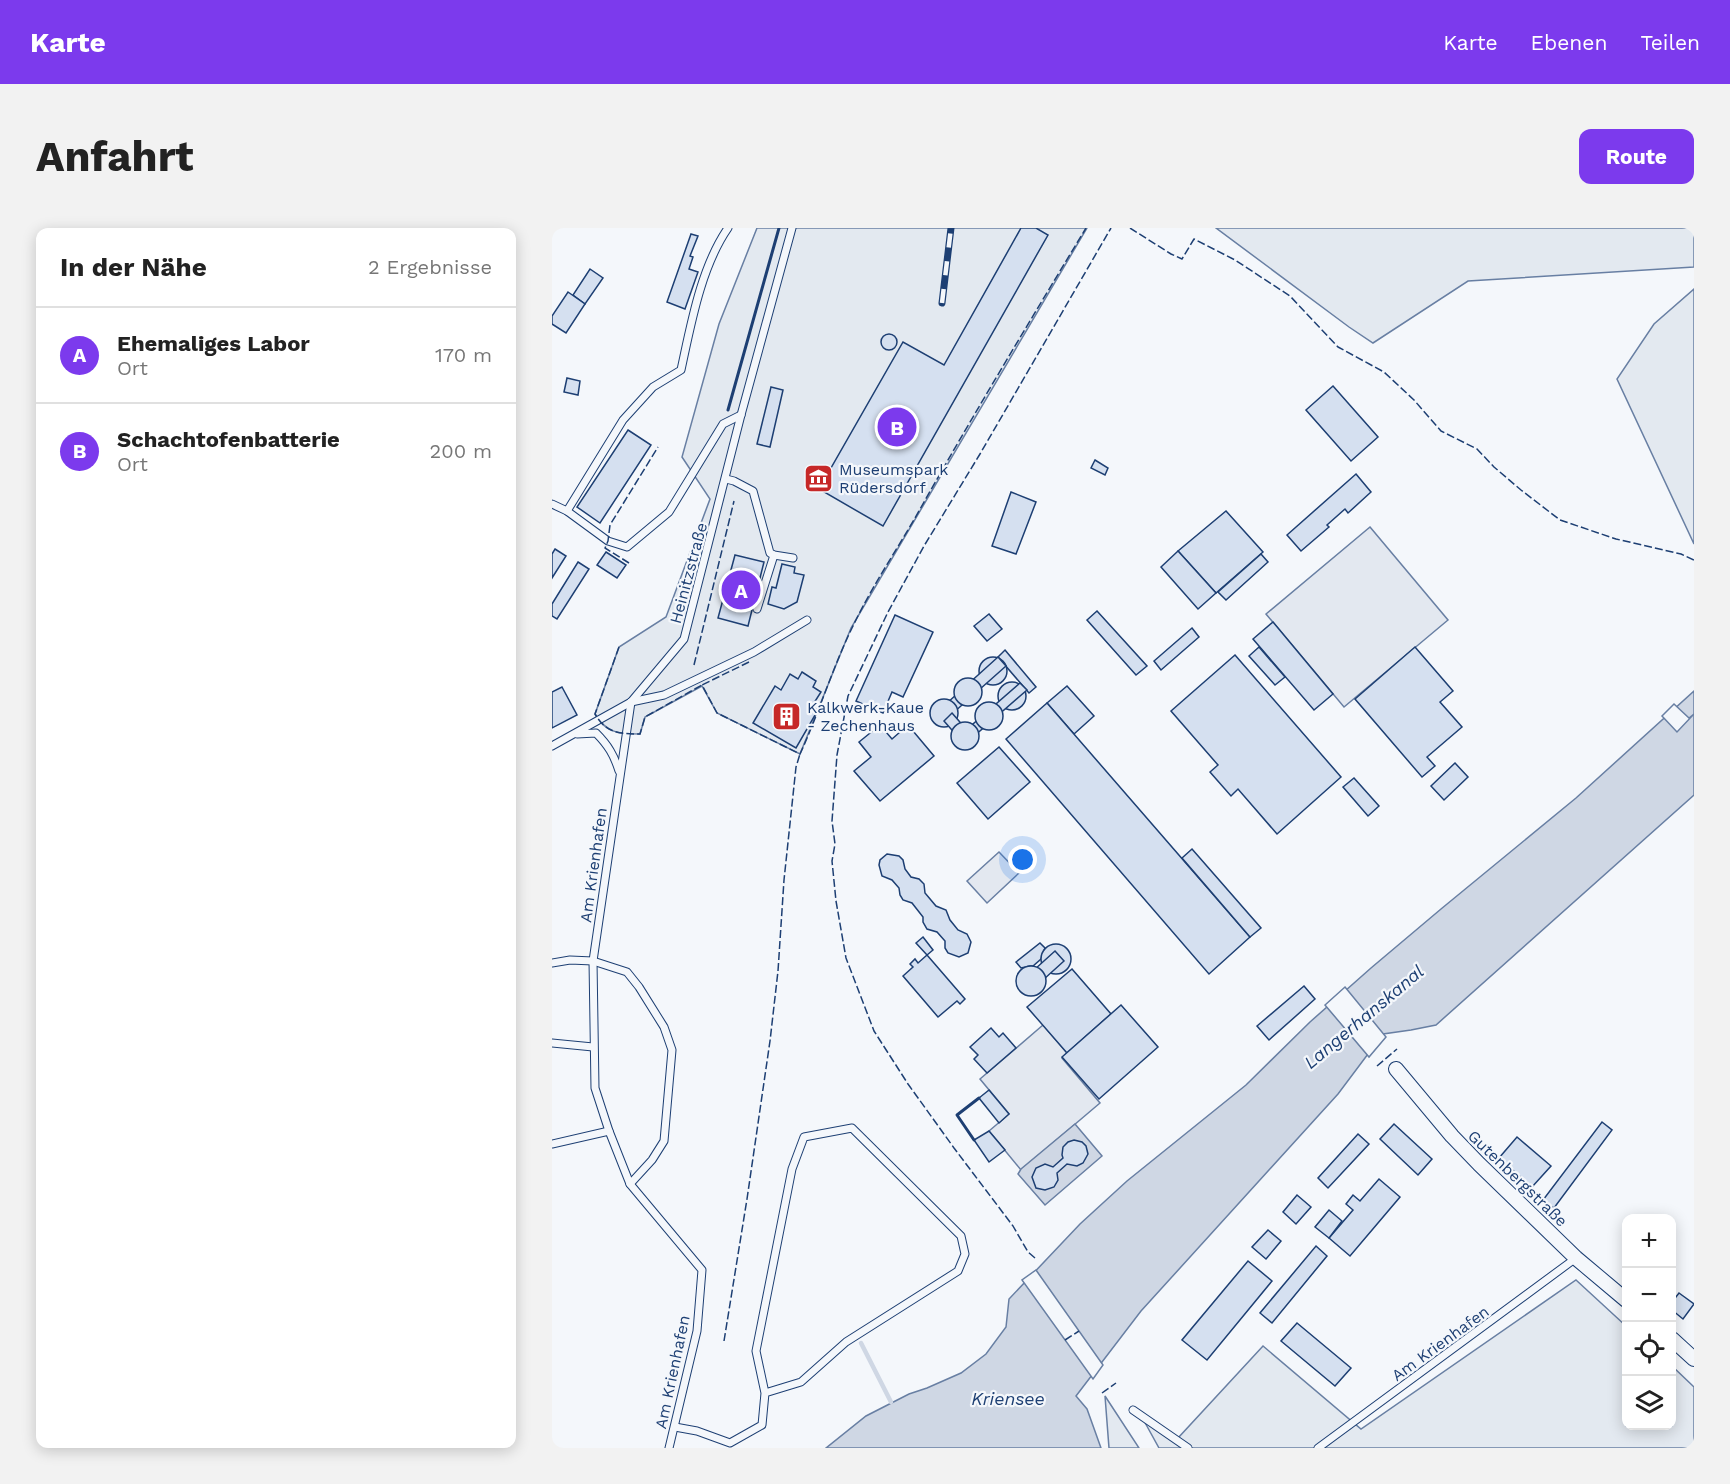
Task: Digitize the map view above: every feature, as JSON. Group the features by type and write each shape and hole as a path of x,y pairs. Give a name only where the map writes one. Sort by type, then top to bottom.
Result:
{"street":[{"name":"Gutenbergstraße","path":"1396,1069 1452,1136 1479,1164 1576,1258 1622,1297"},
{"path":"1676,1343 1694,1359"}],"lane":[{"path":"567,511 623,420 653,387 681,370 697,302 716,245 728,228"},
{"name":"Heinitzstraße","path":"552,746 631,702 684,639 792,228"},
{"name":"Heinitzstraße","path":"552,504 567,511 608,541 627,547 669,512 723,424 741,416"},
{"path":"726,479 753,491 770,553 793,558"},
{"path":"757,609 774,555"},
{"path":"631,702 664,695 754,652 807,620"},
{"name":"Am Krienhafen","path":"631,702 593,961 595,1088 630,1184 702,1270 697,1331 669,1448"},
{"path":"575,734 596,733 608,744 620,773"},
{"path":"552,955 553,963 570,960 593,961 627,972 664,1027 672,1050 664,1141 652,1160 630,1184"},
{"path":"552,1043 593,1047"},
{"path":"675,1427 697,1431 730,1443 762,1425 765,1393 756,1351 792,1169 804,1137 852,1128 961,1236 964,1254 958,1271 846,1342 801,1382 765,1393"},
{"path":"552,1144 609,1131"},
{"name":"Am Krienhafen","path":"1318,1448 1576,1258"},
{"path":"1133,1410 1188,1448"}],"shaded area":[{"name":"Museumspark Rüdersdorf","path":"757,228 1087,228 851,628 800,754 717,713 702,686 645,717 640,734 626,734 609,729 595,714 619,647 666,617 710,499 682,457 719,324"},
{"path":"1216,228 1694,228 1694,267 1468,281 1373,343"},
{"path":"1694,289 1694,544 1617,379 1654,324"},
{"path":"1370,527 1448,620 1344,707 1266,614"},
{"path":"999,852 1019,873 987,903 967,881"},
{"path":"1043,1025 1067,1053 1062,1058 1100,1103 1021,1170 989,1131 1009,1114 980,1079"},
{"path":"1576,1280 1622,1322 1622,1430 1676,1430 1676,1370 1694,1387 1694,1448 1159,1448 1143,1419 1178,1438 1263,1346 1361,1429"},
{"path":"1105,1396 1139,1448 1109,1448"}],"water":[{"path":"1694,691 1694,795 1436,1025 1383,1034 1338,1094 1141,1311 1076,1396 1087,1409 1101,1448 826,1448 866,1416 909,1394 961,1373 986,1354 1006,1327 1009,1299 1080,1224 1127,1181 1246,1085 1310,1022 1371,968 1576,798"},
{"path":"1075,1124 1102,1156 1045,1205 1018,1174"}],"pier":[{"path":"1674,704 1689,718 1694,714 1677,732 1662,716"},
{"path":"1345,987 1386,1037 1369,1057 1325,1005"},
{"path":"1036,1270 1103,1365 1093,1379 1022,1280"}],"building":[{"path":"1021,228 1036,228 1048,235 883,526 819,489 903,342 944,365"},
{"path":"691,234 698,236 690,256 693,257 689,269 698,272 685,309 667,302"},
{"path":"590,269 603,278 585,304 573,295"},
{"path":"568,292 585,304 566,333 552,324 552,316"},
{"path":"889,334 897,342 889,350 881,342"},
{"path":"567,378 580,381 578,395 564,392"},
{"path":"1333,386 1378,437 1351,461 1306,410"},
{"path":"771,387 783,390 770,447 757,444"},
{"path":"628,430 651,445 600,523 577,507"},
{"path":"1095,460 1108,468 1105,475 1091,468"},
{"path":"1356,474 1371,492 1348,513 1345,509 1327,525 1329,527 1301,551 1287,535"},
{"path":"1011,492 1036,502 1016,554 992,546"},
{"path":"1226,511 1263,552 1216,593 1178,551"},
{"path":"555,549 566,556 552,578 552,554"},
{"path":"1178,551 1216,593 1198,609 1161,567"},
{"path":"606,552 626,565 617,578 597,565"},
{"path":"1261,554 1268,562 1226,600 1218,592"},
{"path":"735,555 764,562 748,626 718,618"},
{"path":"578,562 589,569 557,619 552,616 552,604"},
{"path":"782,564 795,567 794,573 804,575 797,602 784,609 768,604 772,587 776,588"},
{"path":"1097,611 1147,666 1136,675 1087,620"},
{"path":"989,614 1002,629 987,641 974,626"},
{"path":"895,615 933,632 903,697 892,692 883,713 856,701"},
{"path":"1273,622 1333,694 1314,710 1253,639"},
{"path":"1192,628 1199,637 1161,670 1154,661"},
{"path":"1259,647 1285,677 1275,685 1249,656"},
{"path":"1415,647 1453,691 1440,702 1462,727 1427,757 1435,766 1422,777 1355,699"},
{"path":"1005,650 1036,687 1029,693 998,657"},
{"path":"1235,655 1341,777 1277,834 1238,789 1231,796 1210,772 1218,765 1171,711"},
{"path":"993,657 1003,661 1007,671 1003,681 993,685 983,681 979,671 983,661"},
{"path":"998,657 1006,666 944,721 936,713"},
{"name":"Kalkwerk-Kaue - Zechenhaus","path":"802,672 816,681 813,687 821,692 812,706 818,710 796,748 753,723 775,686 781,690 790,674 798,679"},
{"path":"968,678 978,682 982,692 978,702 968,706 958,702 954,692 958,682"},
{"path":"1012,682 1022,686 1026,696 1022,706 1012,710 1002,706 998,696 1002,686"},
{"path":"1020,683 1027,690 965,744 958,737"},
{"path":"1067,686 1094,716 1074,734 1047,703"},
{"path":"562,687 577,715 552,728 552,692"},
{"path":"944,699 954,703 958,713 954,723 944,727 934,723 930,713 934,703"},
{"path":"989,702 999,706 1003,716 999,726 989,730 979,726 975,716 979,706"},
{"path":"1047,703 1250,937 1209,974 1006,739"},
{"path":"952,713 966,729 958,737 944,721"},
{"path":"965,722 975,726 979,736 975,746 965,750 955,746 951,736 955,726"},
{"path":"880,725 892,739 908,725 934,756 880,801 854,771 871,757 859,742"},
{"path":"999,747 1030,782 988,819 957,783"},
{"path":"1455,763 1468,777 1444,800 1431,786"},
{"path":"1354,778 1379,806 1368,816 1343,787"},
{"path":"1192,849 1261,928 1250,937 1182,858"},
{"path":"887,854 899,856 903,860 905,869 911,877 919,879 924,884 925,893 936,906 946,910 958,930 967,934 971,942 968,953 959,957 948,953 945,941 937,932 927,929 923,917 912,903 903,900 899,888 892,880 882,876 880,860"},
{"path":"923,937 933,950 927,955 916,943"},
{"path":"1040,943 1045,948 1041,959 1033,966 1021,968 1016,962"},
{"path":"1056,944 1067,948 1071,959 1067,970 1056,974 1045,970 1041,959 1045,948"},
{"path":"1055,951 1064,961 1033,989 1024,979"},
{"path":"927,955 965,999 960,1004 957,1001 938,1017 903,976 913,967 910,964 915,959 918,963"},
{"path":"1031,966 1037,967 1045,975 1045,987 1037,995 1031,996 1025,995 1017,987 1016,981 1017,975 1025,967"},
{"path":"1072,969 1111,1014 1067,1053 1027,1007"},
{"path":"1304,986 1315,999 1269,1040 1257,1026"},
{"path":"1121,1005 1158,1047 1099,1099 1062,1057"},
{"path":"991,1028 999,1037 1003,1033 1016,1048 987,1073 974,1059 978,1055 970,1047"},
{"path":"989,1090 1009,1114 999,1123 979,1098"},
{"path":"1602,1122 1612,1130 1554,1208 1543,1200"},
{"path":"1394,1124 1432,1159 1418,1175 1380,1139"},
{"path":"989,1131 1005,1150 989,1162 974,1140"},
{"path":"1358,1134 1369,1144 1328,1188 1318,1178"},
{"path":"1517,1137 1551,1166 1532,1187 1499,1158"},
{"path":"1074,1140 1086,1146 1088,1154 1083,1163 1077,1166 1067,1164 1057,1173 1058,1180 1054,1187 1045,1190 1036,1188 1032,1177 1036,1168 1045,1164 1053,1167 1063,1158 1063,1147"},
{"path":"1379,1179 1400,1197 1350,1256 1329,1238 1353,1210 1346,1204 1353,1195 1360,1201"},
{"path":"1297,1195 1311,1207 1296,1224 1283,1212"},
{"path":"1329,1210 1342,1221 1329,1238 1315,1227"},
{"path":"1268,1230 1281,1241 1266,1259 1252,1247"},
{"path":"1316,1246 1327,1256 1272,1323 1260,1313"},
{"path":"1248,1261 1272,1281 1207,1360 1182,1340"},
{"path":"1679,1293 1694,1304 1683,1319 1676,1313 1676,1297"},
{"path":"1297,1323 1351,1368 1335,1386 1281,1341"}],"waterway":[{"path":"861,1343 891,1402"}],"railway":[{"path":"942,303 951,228"}],"fence":[{"path":"749,662 702,685 717,713 800,754 845,644 866,600 1086,228"},
{"path":"1035,1258 1028,1252 1013,1226 908,1084 874,1031 846,958 836,901 832,861 835,844 832,821 837,755 848,696 888,612 924,546 1111,228"},
{"path":"1130,228 1182,259 1194,239 1235,260 1290,296 1338,347 1384,372 1414,400 1441,431 1477,449 1494,467 1560,520 1616,539 1681,554 1694,560"},
{"path":"629,563 605,548 610,525 658,447"},
{"path":"694,665 734,501"},
{"path":"619,647 595,714 609,729 626,734 640,734 645,717 702,685"},
{"path":"724,1341 770,1041 778,971 784,880 796,767 800,754"},
{"path":"1377,1066 1397,1049"},
{"path":"1065,1340 1079,1331"},
{"path":"1102,1393 1116,1383"}],"wall":[{"path":"728,410 779,228"},
{"path":"974,1140 957,1115 979,1098"}],"place":[{"name":"Schachtofenbatterie","path":"897,427"},
{"name":"Museumspark Rüdersdorf","path":"818,478"},
{"name":"Ehemaliges Labor","path":"741,590"},
{"name":"Kalkwerk-Kaue - Zechenhaus","path":"786,716"}],"water label":[{"name":"Langerhanskanal","path":"1364,1017"},
{"name":"Kriensee","path":"1008,1399"}]}
